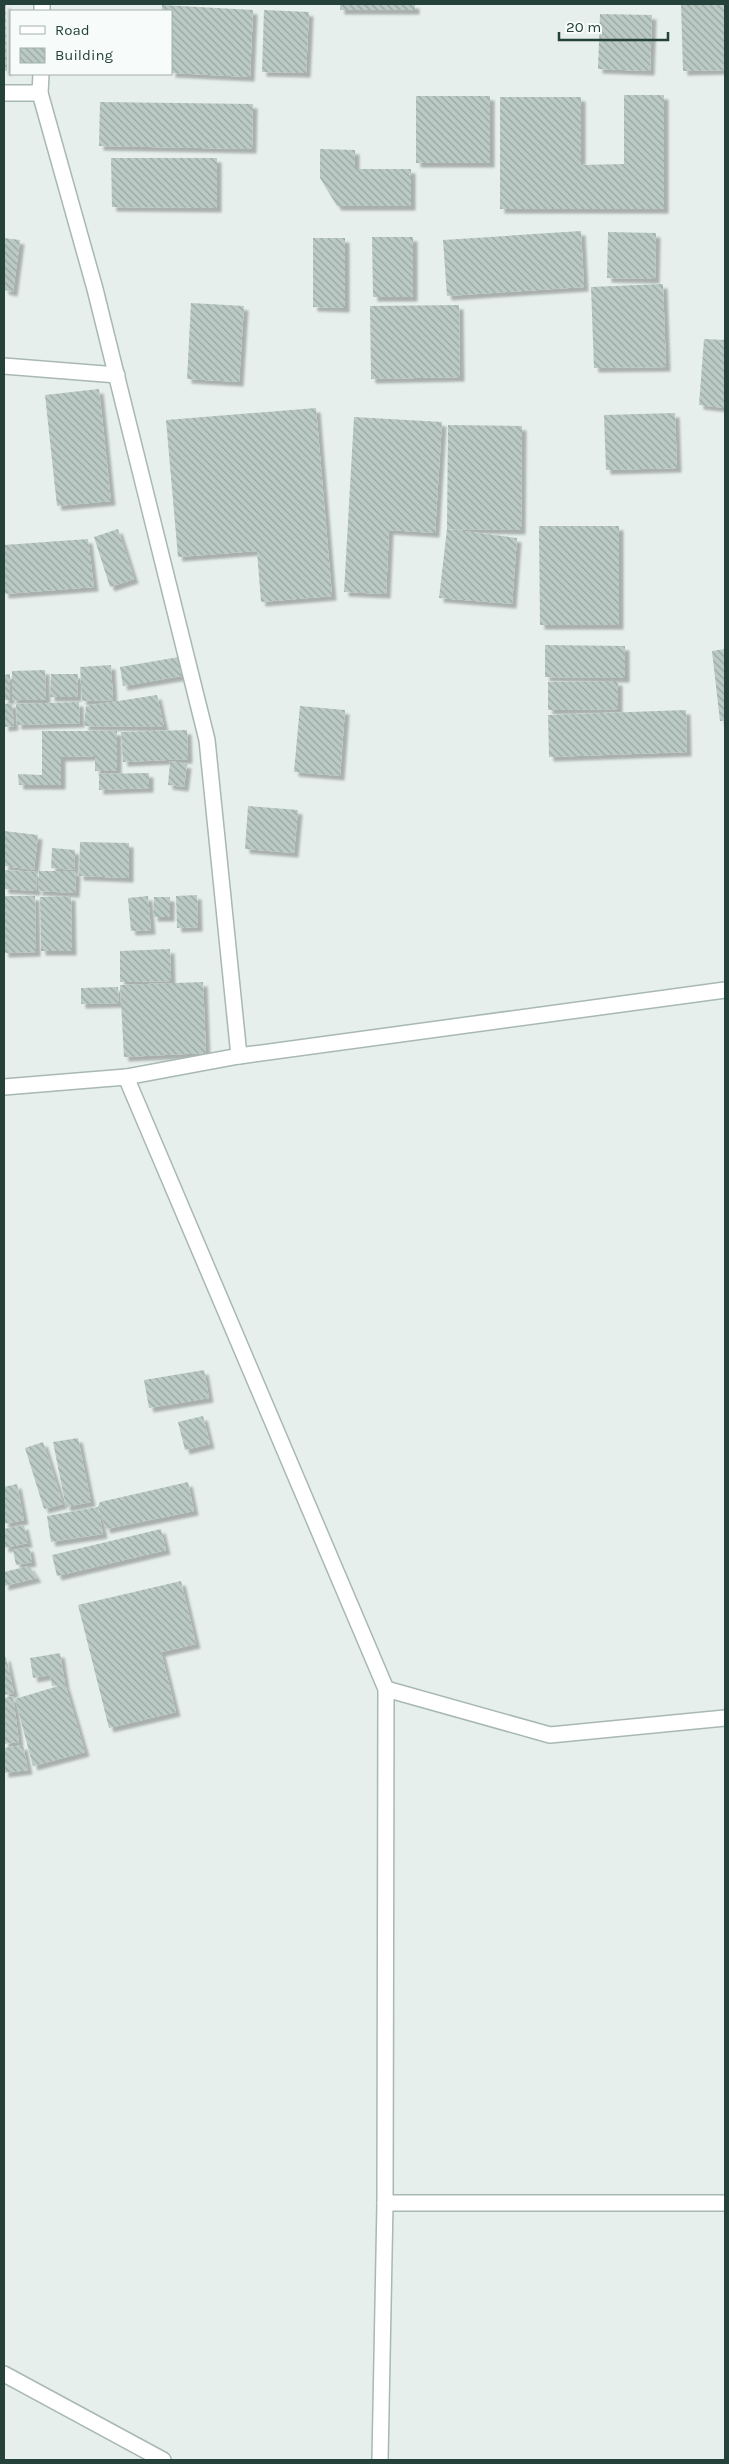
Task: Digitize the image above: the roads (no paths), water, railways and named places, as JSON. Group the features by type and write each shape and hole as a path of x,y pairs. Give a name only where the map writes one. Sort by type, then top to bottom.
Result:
{"street":[{"path":"41,75 40,92 117,375 207,740 239,1056"},
{"path":"4,93 40,92"},
{"path":"4,366 117,375"},
{"path":"4,1087 126,1077 239,1056 725,990"},
{"path":"126,1077 386,1690 385,2203 380,2460"},
{"path":"386,1690 550,1734 725,1718"},
{"path":"385,2203 725,2203"},
{"path":"4,2374 163,2460"}]}
